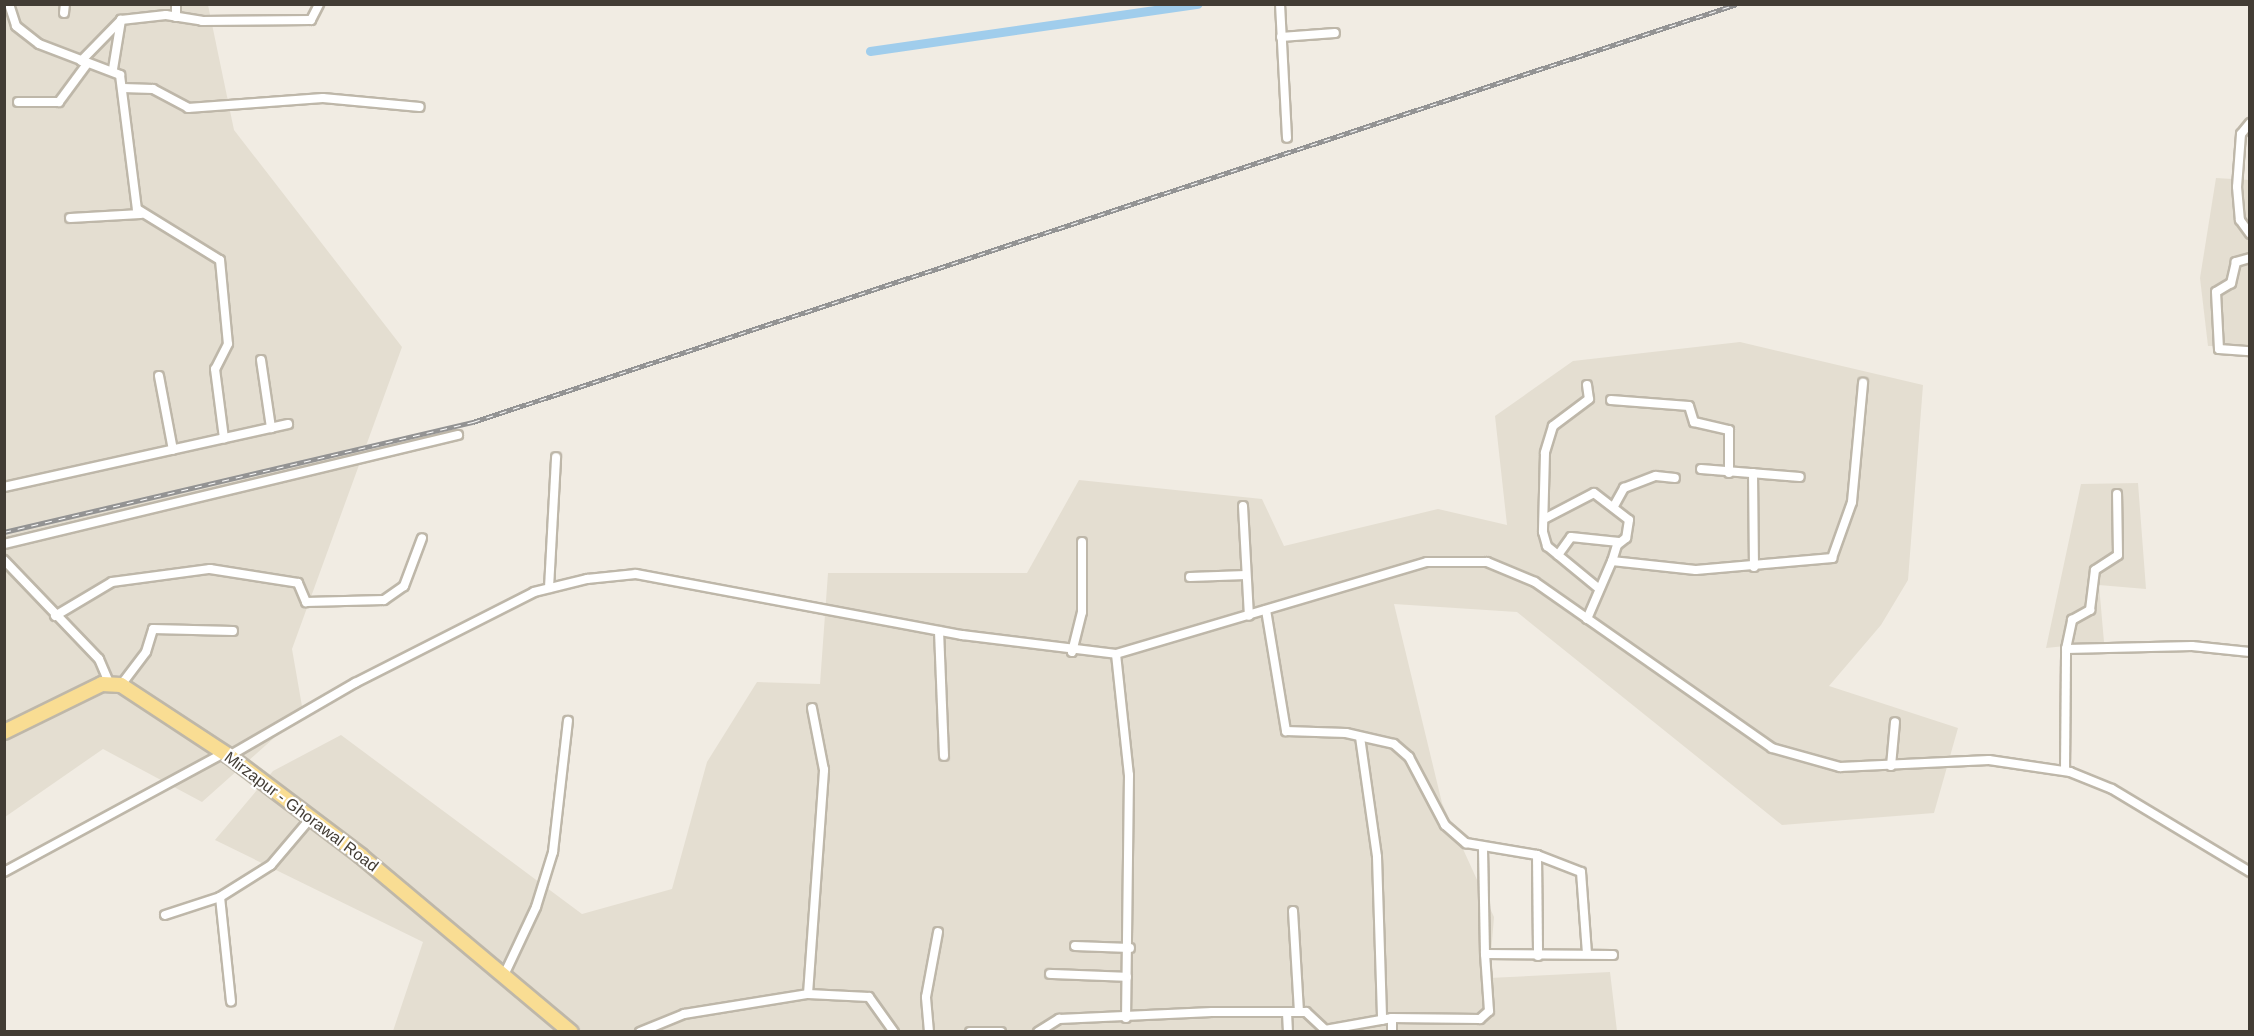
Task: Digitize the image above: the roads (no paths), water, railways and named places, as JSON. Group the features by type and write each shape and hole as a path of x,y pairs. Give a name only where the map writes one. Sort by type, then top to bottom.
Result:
{"main road":[{"name":"Mirzapur - Ghorawal Road","path":"115,684 226,755 310,819 505,974 571,1032"},
{"path":"4,732 115,684"}],"street":[{"path":"9,4 8,16 39,44 84,62 113,69"},
{"path":"176,4 176,17"},
{"path":"18,102 59,102 84,62 121,20 176,17 311,20 319,4"},
{"path":"1280,4 1287,138"},
{"path":"121,20 113,69 123,88 131,190 141,214"},
{"path":"1281,37 1335,33"},
{"path":"123,88 153,89 188,108 315,98 420,108"},
{"path":"2250,123 2245,138 2239,212 2250,234"},
{"path":"70,218 141,214 220,260 228,344 215,369 224,438"},
{"path":"2250,258 2236,262 2231,283 2216,292 2219,349 2250,351"},
{"path":"261,360 271,428"},
{"path":"159,376 173,450"},
{"path":"1612,561 1683,570 1754,567 1832,558 1852,502 1863,384"},
{"path":"1587,385 1589,399 1553,426 1545,453 1544,541 1597,587"},
{"path":"1611,400 1689,406 1694,422 1729,430 1729,473"},
{"path":"4,486 288,424"},
{"path":"4,544 247,490 458,435"},
{"path":"550,583 556,457"},
{"path":"1701,469 1800,477"},
{"path":"1753,474 1754,567"},
{"path":"1614,506 1624,488 1656,477 1675,478"},
{"path":"1544,519 1587,492 1614,506 1629,520 1626,538 1619,542 1571,537 1558,555"},
{"path":"2066,767 2066,649 2072,620 2090,610 2095,570 2118,555 2117,494"},
{"path":"1243,506 1248,612"},
{"path":"55,616 112,582 210,569 298,583 306,602 384,600 404,586 422,538"},
{"path":"1073,648 1082,612 1082,542"},
{"path":"1587,619 1597,587 1612,561 1619,542"},
{"path":"4,560 55,616 99,659 115,684 146,652 153,629 232,631"},
{"path":"4,872 226,755 355,683 550,583 636,574 939,631 1116,654 1248,612 1266,610 1427,562 1452,560 1487,562 1535,582 1772,748 1840,767 1989,760 2066,767 2112,789 2250,872"},
{"path":"1190,577 1246,575"},
{"path":"1266,610 1286,731 1360,737 1402,750 1445,825 1483,849 1537,855 1583,875 1587,954"},
{"path":"939,631 944,756"},
{"path":"2066,649 2192,646 2250,652"},
{"path":"1116,654 1127,728 1130,948 1126,1018"},
{"path":"808,994 824,770 812,708"},
{"path":"505,974 536,907 553,852 568,721"},
{"path":"1891,766 1894,722"},
{"path":"1360,737 1366,764 1377,857 1382,1020"},
{"path":"165,915 220,897 284,856 310,819"},
{"path":"1038,1032 1059,1019 1299,1012 1310,1013 1321,1030 1392,1018 1485,1018 1489,1011 1485,954 1483,849"},
{"path":"1537,855 1538,956"},
{"path":"220,897 231,1001"},
{"path":"1293,911 1299,1012"},
{"path":"929,1032 926,998 938,932"},
{"path":"1075,946 1130,948"},
{"path":"1485,954 1613,955"},
{"path":"1050,974 1127,977"},
{"path":"640,1032 684,1014 808,994 869,997 894,1032"},
{"path":"1287,1013 1288,1032"},
{"path":"1392,1018 1392,1032"},
{"path":"969,1032 1002,1032"}],"waterway":[{"path":"870,51 1198,4"}],"railway":[{"path":"4,532 473,422 1737,4"}]}
